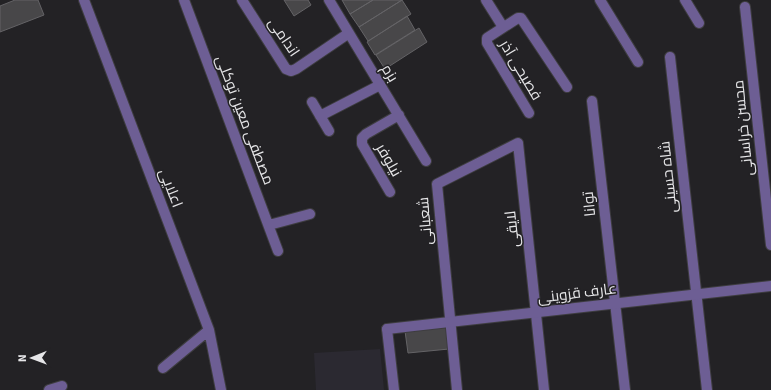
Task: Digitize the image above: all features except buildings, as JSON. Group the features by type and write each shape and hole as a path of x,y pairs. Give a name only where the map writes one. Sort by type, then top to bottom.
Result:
{"street":[{"name":"اعلایی","path":"84,0 209,330 221,390"},
{"name":"مصطفی معین توکلی","path":"184,0 278,250"},
{"name":"اندامی","path":"242,0 286,69 291,71 349,33"},
{"name":"بزم","path":"329,0 426,161"},
{"path":"486,0 503,27 518,18 523,19 567,87"},
{"path":"600,0 638,62"},
{"path":"685,0 699,22"},
{"name":"محسن خراسانی","path":"745,7 771,245"},
{"name":"فصیحی آذر","path":"503,27 487,38 487,42 529,113"},
{"name":"شاه حسینی","path":"670,57 706,390"},
{"path":"320,116 380,85"},
{"name":"توانا","path":"592,101 625,390"},
{"path":"312,102 329,131"},
{"name":"نیلوفر","path":"390,192 362,144 362,138 366,134 399,115"},
{"name":"لایقی","path":"518,143 544,390"},
{"name":"شعبانی","path":"450,322 437,184 518,143"},
{"path":"268,225 310,214"},
{"name":"عارف قزوینی","path":"394,390 387,329 771,286"},
{"path":"450,322 457,390"},
{"path":"163,368 209,330"},
{"path":"49,390 62,386"}],"shaded area":[{"path":"380,349 384,390 316,390 314,353"}]}
